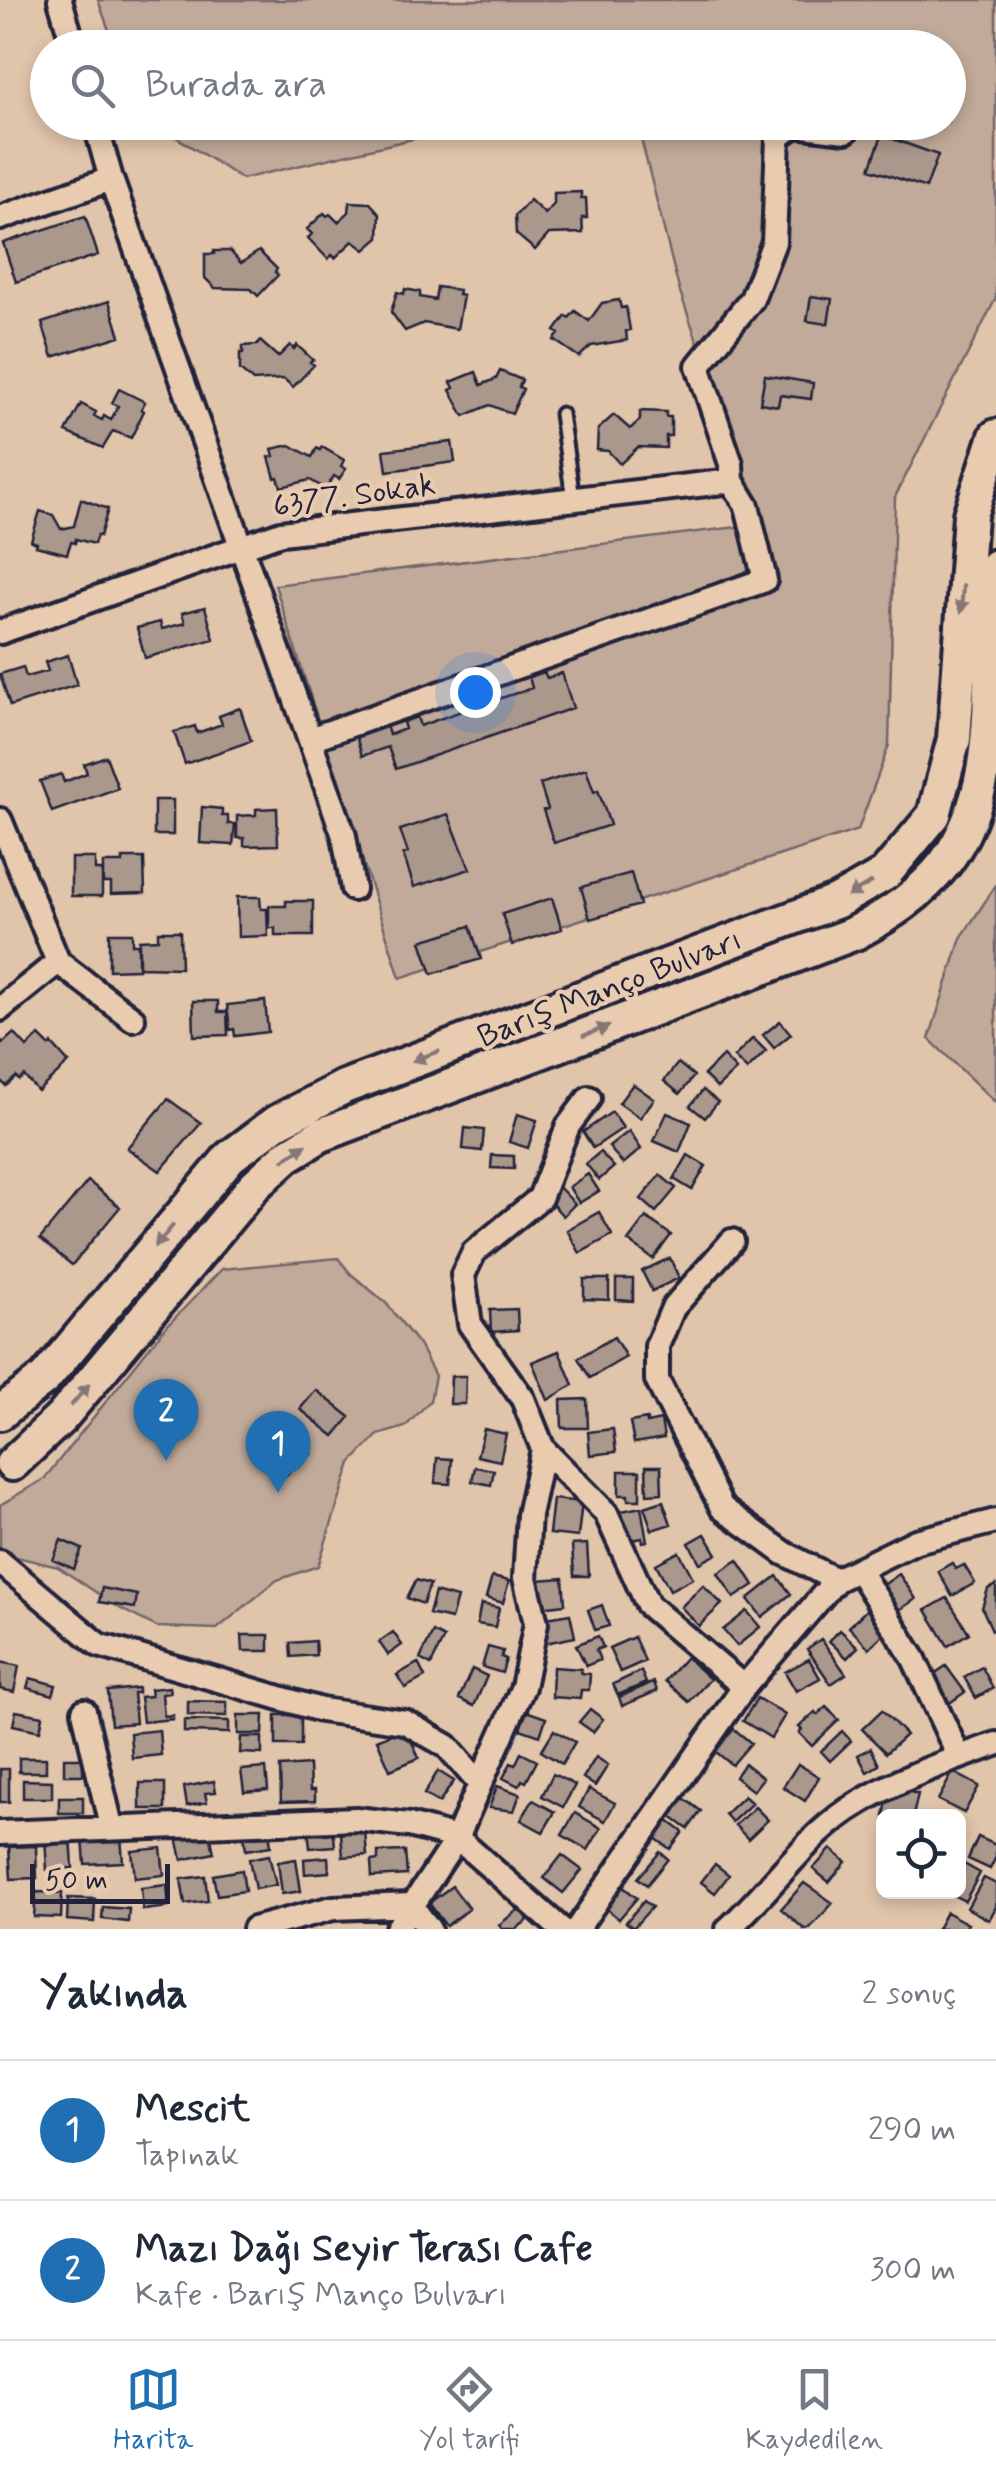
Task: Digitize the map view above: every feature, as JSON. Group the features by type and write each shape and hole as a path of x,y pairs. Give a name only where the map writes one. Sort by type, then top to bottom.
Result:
{"main road":[{"name":"Barış Manço Bulvarı","path":"0,1412 45,1378 230,1157 277,1122 344,1088 838,901 885,874 934,815 949,758 954,738 970,514 996,436"},
{"name":"Barış Manço Bulvarı","path":"6,1475 62,1417 255,1185 320,1134 855,934 917,893 945,862 968,824 984,772 996,566"},
{"path":"0,1430 10,1444 6,1475"}],"street":[{"path":"60,0 69,30"},
{"path":"100,140 110,179 344,836 353,890"},
{"path":"310,739 765,580 747,506 732,481 732,464 698,366 752,300 774,242 778,140"},
{"path":"0,218 110,179"},
{"name":"6377. Sokak","path":"0,632 281,534 732,481"},
{"path":"0,820 58,962 132,1019"},
{"path":"0,1009 58,962"},
{"path":"589,1098 568,1126 540,1198 474,1252 463,1275 470,1324 524,1399 543,1449 606,1512 648,1605 744,1687"},
{"path":"732,1241 672,1308 657,1346 657,1380 722,1508 784,1553 836,1580"},
{"path":"396,1929 457,1838 523,1687 536,1623 526,1578 529,1515 543,1449"},
{"path":"577,1929 744,1687 836,1580 916,1542 996,1521"},
{"path":"0,1562 99,1645 321,1710 404,1722 447,1746 480,1784"},
{"path":"858,1569 914,1659 958,1758"},
{"path":"84,1711 110,1826"},
{"path":"728,1929 798,1854 848,1810 921,1771 996,1744"},
{"path":"0,1832 356,1818 409,1825 457,1838 561,1929"},
{"path":"254,1929 333,1908 411,1905"},
{"path":"411,1905 429,1929"}],"lane":[{"path":"561,414 573,499"}],"shaded area":[{"path":"98,0 996,0 996,298 895,497 889,745 858,830 400,978 275,585 761,524 679,289 641,140 966,140 966,30 109,30"},
{"path":"181,140 408,140 242,179"},
{"path":"996,885 996,1103 929,1039 961,938"},
{"path":"338,1258 386,1303 419,1345 435,1376 430,1401 405,1427 378,1435 351,1463 318,1566 277,1580 217,1629 157,1627 121,1609 58,1567 4,1554 0,1548 0,1505 44,1479 164,1329 222,1269"}],"building":[{"path":"880,140 896,140 938,155 926,188 870,169"},
{"path":"581,192 581,198 586,198 587,218 582,218 583,233 549,234 535,250 516,234 515,216 530,200 545,214 554,204 554,193"},
{"path":"350,202 370,203 380,214 379,238 365,250 353,241 335,258 332,255 328,259 308,238 312,234 307,229 324,213 338,222 349,212"},
{"path":"85,216 98,255 16,282 3,243"},
{"path":"230,251 241,263 259,251 278,275 258,296 251,289 215,288 205,278 205,254"},
{"path":"437,287 459,290 458,295 463,296 457,329 424,323 405,331 391,312 397,292 420,292 420,297 435,300"},
{"path":"811,296 832,299 828,324 807,321"},
{"path":"619,300 621,308 626,307 630,330 626,331 627,340 591,346 579,357 554,340 559,334 555,331 566,316 569,318 575,311 589,321 602,303"},
{"path":"109,301 120,336 53,357 42,323"},
{"path":"260,341 278,357 290,345 294,349 297,345 314,365 293,387 284,379 253,381 240,370 240,353 243,346"},
{"path":"500,371 522,380 519,387 523,389 512,414 490,405 464,416 450,390 454,388 451,382 476,372 481,385 496,379"},
{"path":"765,375 813,383 811,399 780,395 778,406 760,403"},
{"path":"119,389 145,402 131,438 113,431 103,448 66,432 81,404 96,412 94,416 111,420 118,406 112,403"},
{"path":"640,411 666,412 666,417 671,417 671,436 666,436 666,448 638,447 620,464 608,451 597,450 598,429 614,415 630,429 640,420"},
{"path":"452,442 455,462 387,471 384,450"},
{"path":"290,445 312,457 322,447 344,460 341,466 346,469 339,479 334,476 326,489 310,480 281,487 269,457 274,456 272,449"},
{"path":"81,499 108,509 94,544 76,539 67,554 36,546 31,541 40,511 53,515 61,529 74,526"},
{"path":"205,607 214,639 145,658 137,628 160,622 162,629 185,623 182,613"},
{"path":"68,655 77,685 10,706 0,674 23,667 26,677 48,671 45,662"},
{"path":"544,672 547,678 562,673 573,708 396,769 388,747 362,756 356,736 371,731 370,726 385,721 389,735 405,729 403,722 417,717 420,726 470,708 467,699 482,694 484,702 532,688 529,677"},
{"path":"240,708 251,741 185,764 174,732 195,726 197,733 222,724 219,716"},
{"path":"106,756 118,788 52,812 40,781 61,774 64,782 87,773 84,764"},
{"path":"586,769 610,825 554,843 543,810 548,809 540,784"},
{"path":"154,800 173,800 173,835 154,835"},
{"path":"202,807 222,809 228,824 235,824 233,845 200,843"},
{"path":"277,808 278,845 244,846 244,838 237,838 237,816 256,815 256,809"},
{"path":"448,814 470,869 414,887 400,830"},
{"path":"71,858 95,858 95,870 102,870 102,896 71,896"},
{"path":"123,858 144,858 145,893 111,894 111,883 103,883 103,863 123,863"},
{"path":"631,873 640,905 590,919 581,887"},
{"path":"237,897 260,897 261,909 267,909 268,936 238,937"},
{"path":"552,898 562,929 512,945 502,914"},
{"path":"286,901 313,901 313,936 275,936 275,928 269,928 269,906 286,906"},
{"path":"470,926 481,959 432,974 421,941"},
{"path":"158,931 180,931 181,968 139,967 139,940 158,939"},
{"path":"109,933 132,933 132,944 138,944 138,969 109,970"},
{"path":"193,1001 218,1001 218,1012 227,1012 228,1035 194,1036"},
{"path":"265,1001 268,1032 235,1036 234,1029 230,1030 227,1005"},
{"path":"780,1021 791,1034 774,1048 763,1035"},
{"path":"14,1033 27,1047 39,1036 69,1063 38,1091 24,1076 19,1080 16,1077 6,1086 0,1080 0,1039 3,1043"},
{"path":"753,1038 766,1051 747,1070 734,1057"},
{"path":"723,1056 736,1070 717,1088 704,1075"},
{"path":"678,1063 694,1076 680,1094 664,1081"},
{"path":"633,1084 654,1099 640,1118 619,1103"},
{"path":"703,1090 718,1102 705,1118 690,1106"},
{"path":"168,1099 201,1123 160,1171 127,1148"},
{"path":"612,1112 623,1128 593,1148 583,1132"},
{"path":"667,1113 691,1123 679,1152 654,1141"},
{"path":"517,1114 537,1120 528,1148 509,1142"},
{"path":"465,1128 484,1130 482,1151 463,1149"},
{"path":"629,1131 641,1149 623,1164 609,1147"},
{"path":"600,1152 614,1167 599,1180 586,1164"},
{"path":"492,1155 514,1156 514,1169 491,1168"},
{"path":"688,1155 706,1166 692,1190 674,1179"},
{"path":"588,1174 599,1191 579,1203 569,1187"},
{"path":"660,1175 676,1188 656,1212 641,1199"},
{"path":"88,1181 120,1207 72,1265 40,1239"},
{"path":"559,1187 575,1204 563,1216 547,1198"},
{"path":"599,1212 612,1235 580,1253 567,1230"},
{"path":"646,1217 671,1235 653,1259 628,1241"},
{"path":"670,1258 679,1278 652,1291 642,1271"},
{"path":"584,1279 609,1279 609,1300 584,1299"},
{"path":"616,1279 633,1279 633,1301 616,1300"},
{"path":"517,1309 518,1330 491,1332 490,1310"},
{"path":"614,1337 626,1357 590,1378 578,1358"},
{"path":"559,1351 573,1385 548,1400 532,1362"},
{"path":"451,1376 466,1376 465,1404 450,1404"},
{"path":"316,1390 350,1417 334,1436 300,1409"},
{"path":"587,1399 588,1428 562,1428 561,1400"},
{"path":"647,1419 647,1423 661,1420 664,1438 634,1443 630,1422"},
{"path":"484,1429 506,1434 500,1461 477,1456"},
{"path":"613,1429 616,1452 590,1455 588,1432"},
{"path":"302,1442 312,1453 298,1467 287,1455"},
{"path":"276,1457 289,1472 278,1482 264,1468"},
{"path":"437,1458 452,1459 450,1484 435,1483"},
{"path":"646,1466 661,1466 662,1493 647,1494"},
{"path":"475,1467 494,1470 491,1485 472,1481"},
{"path":"619,1471 640,1471 640,1500 619,1495"},
{"path":"553,1499 582,1502 578,1537 549,1534"},
{"path":"663,1501 671,1524 652,1530 644,1507"},
{"path":"641,1507 647,1541 642,1538 623,1542 617,1512"},
{"path":"705,1534 717,1554 700,1563 689,1543"},
{"path":"61,1540 82,1549 74,1569 53,1560"},
{"path":"587,1544 589,1576 574,1576 572,1545"},
{"path":"679,1552 693,1578 670,1590 656,1564"},
{"path":"738,1560 754,1585 734,1598 718,1573"},
{"path":"952,1563 956,1569 964,1565 975,1583 952,1596 938,1571"},
{"path":"899,1574 916,1599 899,1610 882,1586"},
{"path":"777,1576 791,1594 762,1617 748,1599"},
{"path":"492,1577 509,1581 503,1603 486,1598"},
{"path":"563,1578 565,1604 541,1607 538,1580"},
{"path":"416,1580 430,1584 423,1604 407,1598"},
{"path":"703,1585 722,1604 699,1626 681,1607"},
{"path":"996,1585 996,1628 992,1630 982,1608 988,1589"},
{"path":"102,1588 137,1595 135,1608 99,1602"},
{"path":"435,1592 457,1598 451,1619 429,1614"},
{"path":"947,1598 969,1633 948,1646 926,1610"},
{"path":"481,1604 499,1608 495,1627 477,1624"},
{"path":"602,1605 609,1626 595,1630 588,1610"},
{"path":"868,1608 889,1629 869,1648 849,1627"},
{"path":"747,1611 760,1627 737,1646 723,1630"},
{"path":"570,1614 575,1637 545,1643 541,1619"},
{"path":"840,1630 858,1647 847,1658 829,1641"},
{"path":"393,1632 402,1645 388,1655 379,1642"},
{"path":"433,1632 444,1638 431,1665 420,1659"},
{"path":"242,1635 269,1635 269,1651 243,1651"},
{"path":"598,1636 603,1647 596,1650 600,1660 586,1666 576,1645"},
{"path":"634,1637 645,1661 620,1672 609,1648"},
{"path":"821,1639 846,1674 831,1684 807,1649"},
{"path":"315,1641 316,1655 291,1657 290,1643"},
{"path":"488,1647 503,1651 501,1657 506,1659 502,1673 482,1667"},
{"path":"686,1657 710,1679 689,1702 665,1681"},
{"path":"809,1659 820,1678 796,1691 785,1672"},
{"path":"0,1662 19,1666 14,1692 0,1689"},
{"path":"418,1663 425,1677 405,1688 397,1675"},
{"path":"946,1666 965,1692 944,1707 925,1680"},
{"path":"553,1667 581,1669 581,1673 590,1674 589,1690 581,1690 580,1699 552,1697"},
{"path":"982,1667 993,1688 976,1698 964,1677"},
{"path":"472,1669 487,1676 474,1706 459,1699"},
{"path":"641,1671 646,1683 618,1695 613,1684"},
{"path":"30,1678 56,1685 53,1695 27,1688"},
{"path":"654,1682 657,1691 622,1706 619,1697"},
{"path":"169,1687 170,1693 162,1694 164,1716 173,1715 173,1719 143,1722 140,1697 151,1696 150,1689"},
{"path":"138,1688 138,1693 133,1693 136,1723 111,1725 108,1691"},
{"path":"757,1698 785,1715 771,1738 743,1721"},
{"path":"188,1701 227,1702 227,1716 188,1715"},
{"path":"826,1707 839,1720 812,1746 799,1733 799,1727"},
{"path":"590,1709 603,1719 593,1732 579,1722"},
{"path":"882,1710 906,1735 886,1753 862,1729"},
{"path":"16,1711 43,1716 40,1731 13,1725"},
{"path":"526,1711 546,1718 540,1736 520,1729"},
{"path":"238,1715 264,1715 263,1734 238,1734"},
{"path":"276,1715 301,1715 301,1745 276,1745"},
{"path":"184,1720 229,1721 229,1733 184,1732"},
{"path":"734,1729 751,1743 732,1765 715,1751"},
{"path":"159,1730 161,1755 132,1758 130,1733"},
{"path":"554,1730 575,1742 562,1764 541,1751"},
{"path":"398,1731 399,1735 407,1731 419,1758 390,1770 377,1740"},
{"path":"842,1731 851,1741 830,1761 821,1751"},
{"path":"241,1737 262,1737 262,1754 240,1753"},
{"path":"871,1748 879,1765 867,1772 858,1755"},
{"path":"521,1753 537,1761 526,1782 522,1780 519,1786 503,1778"},
{"path":"596,1757 608,1765 595,1786 583,1778"},
{"path":"19,1758 46,1758 46,1772 19,1772"},
{"path":"64,1758 83,1758 83,1775 64,1775"},
{"path":"745,1764 763,1778 753,1791 735,1777"},
{"path":"798,1764 819,1777 805,1801 783,1787"},
{"path":"309,1765 310,1790 315,1790 315,1801 281,1802 280,1767"},
{"path":"266,1768 268,1790 244,1792 241,1770"},
{"path":"0,1769 9,1769 9,1802 0,1802"},
{"path":"438,1771 454,1781 439,1803 424,1794"},
{"path":"953,1772 979,1786 966,1809 938,1800"},
{"path":"553,1774 575,1785 563,1807 542,1796"},
{"path":"23,1780 52,1781 52,1798 23,1798"},
{"path":"214,1781 216,1792 205,1793 207,1802 187,1806 184,1787"},
{"path":"140,1783 165,1783 165,1809 140,1809"},
{"path":"497,1786 520,1794 514,1811 489,1808"},
{"path":"589,1789 615,1803 605,1821 579,1807"},
{"path":"899,1789 918,1794 915,1809 885,1809 889,1791"},
{"path":"681,1796 701,1811 688,1829 667,1814"},
{"path":"744,1796 752,1803 732,1822 725,1814"},
{"path":"59,1797 83,1797 83,1813 59,1813"},
{"path":"533,1800 555,1812 543,1832 521,1820"},
{"path":"755,1807 768,1820 748,1839 735,1825"},
{"path":"575,1813 601,1828 588,1850 562,1835"},
{"path":"664,1818 683,1832 670,1849 651,1835"},
{"path":"333,1827 335,1846 310,1848 308,1829"},
{"path":"209,1829 214,1853 182,1860 177,1837"},
{"path":"269,1830 271,1846 246,1850 244,1834"},
{"path":"365,1832 367,1855 343,1857 341,1833"},
{"path":"71,1836 73,1868 47,1870 45,1837"},
{"path":"121,1836 123,1862 85,1864 83,1838"},
{"path":"978,1837 996,1845 990,1869 968,1859"},
{"path":"36,1846 37,1878 11,1879 9,1847"},
{"path":"161,1848 164,1875 135,1878 132,1851"},
{"path":"831,1849 846,1862 829,1882 813,1869"},
{"path":"405,1851 407,1875 372,1877 371,1861 378,1860 378,1852"},
{"path":"660,1852 668,1859 647,1885 638,1878"},
{"path":"269,1855 276,1885 255,1889 249,1859"},
{"path":"562,1855 582,1870 563,1893 544,1878"},
{"path":"328,1857 329,1872 305,1874 304,1859"},
{"path":"296,1859 301,1891 282,1894 278,1862"},
{"path":"715,1864 729,1875 715,1893 701,1882"},
{"path":"966,1865 980,1873 965,1901 961,1899 966,1899"},
{"path":"242,1870 245,1891 217,1895 213,1875"},
{"path":"205,1876 208,1901 185,1904 181,1879"},
{"path":"984,1878 996,1884 996,1907 989,1920 967,1908"},
{"path":"617,1882 637,1898 619,1919 599,1903"},
{"path":"804,1883 833,1903 809,1929 781,1909"},
{"path":"167,1885 169,1907 143,1910 141,1888"},
{"path":"452,1886 469,1909 446,1926 429,1903"},
{"path":"36,1892 62,1893 61,1918 34,1917"},
{"path":"68,1898 95,1899 94,1922 67,1920"},
{"path":"644,1901 652,1907 633,1928 626,1922"},
{"path":"103,1907 129,1909 128,1922 102,1919"},
{"path":"520,1908 529,1919 516,1929 502,1929 499,1925"},
{"path":"946,1912 968,1924 965,1929 937,1929"}],"place":[{"name":"Mazı Dağı Seyir Terası Cafe","path":"166,1461"},
{"name":"Mescit","path":"278,1493"}]}
